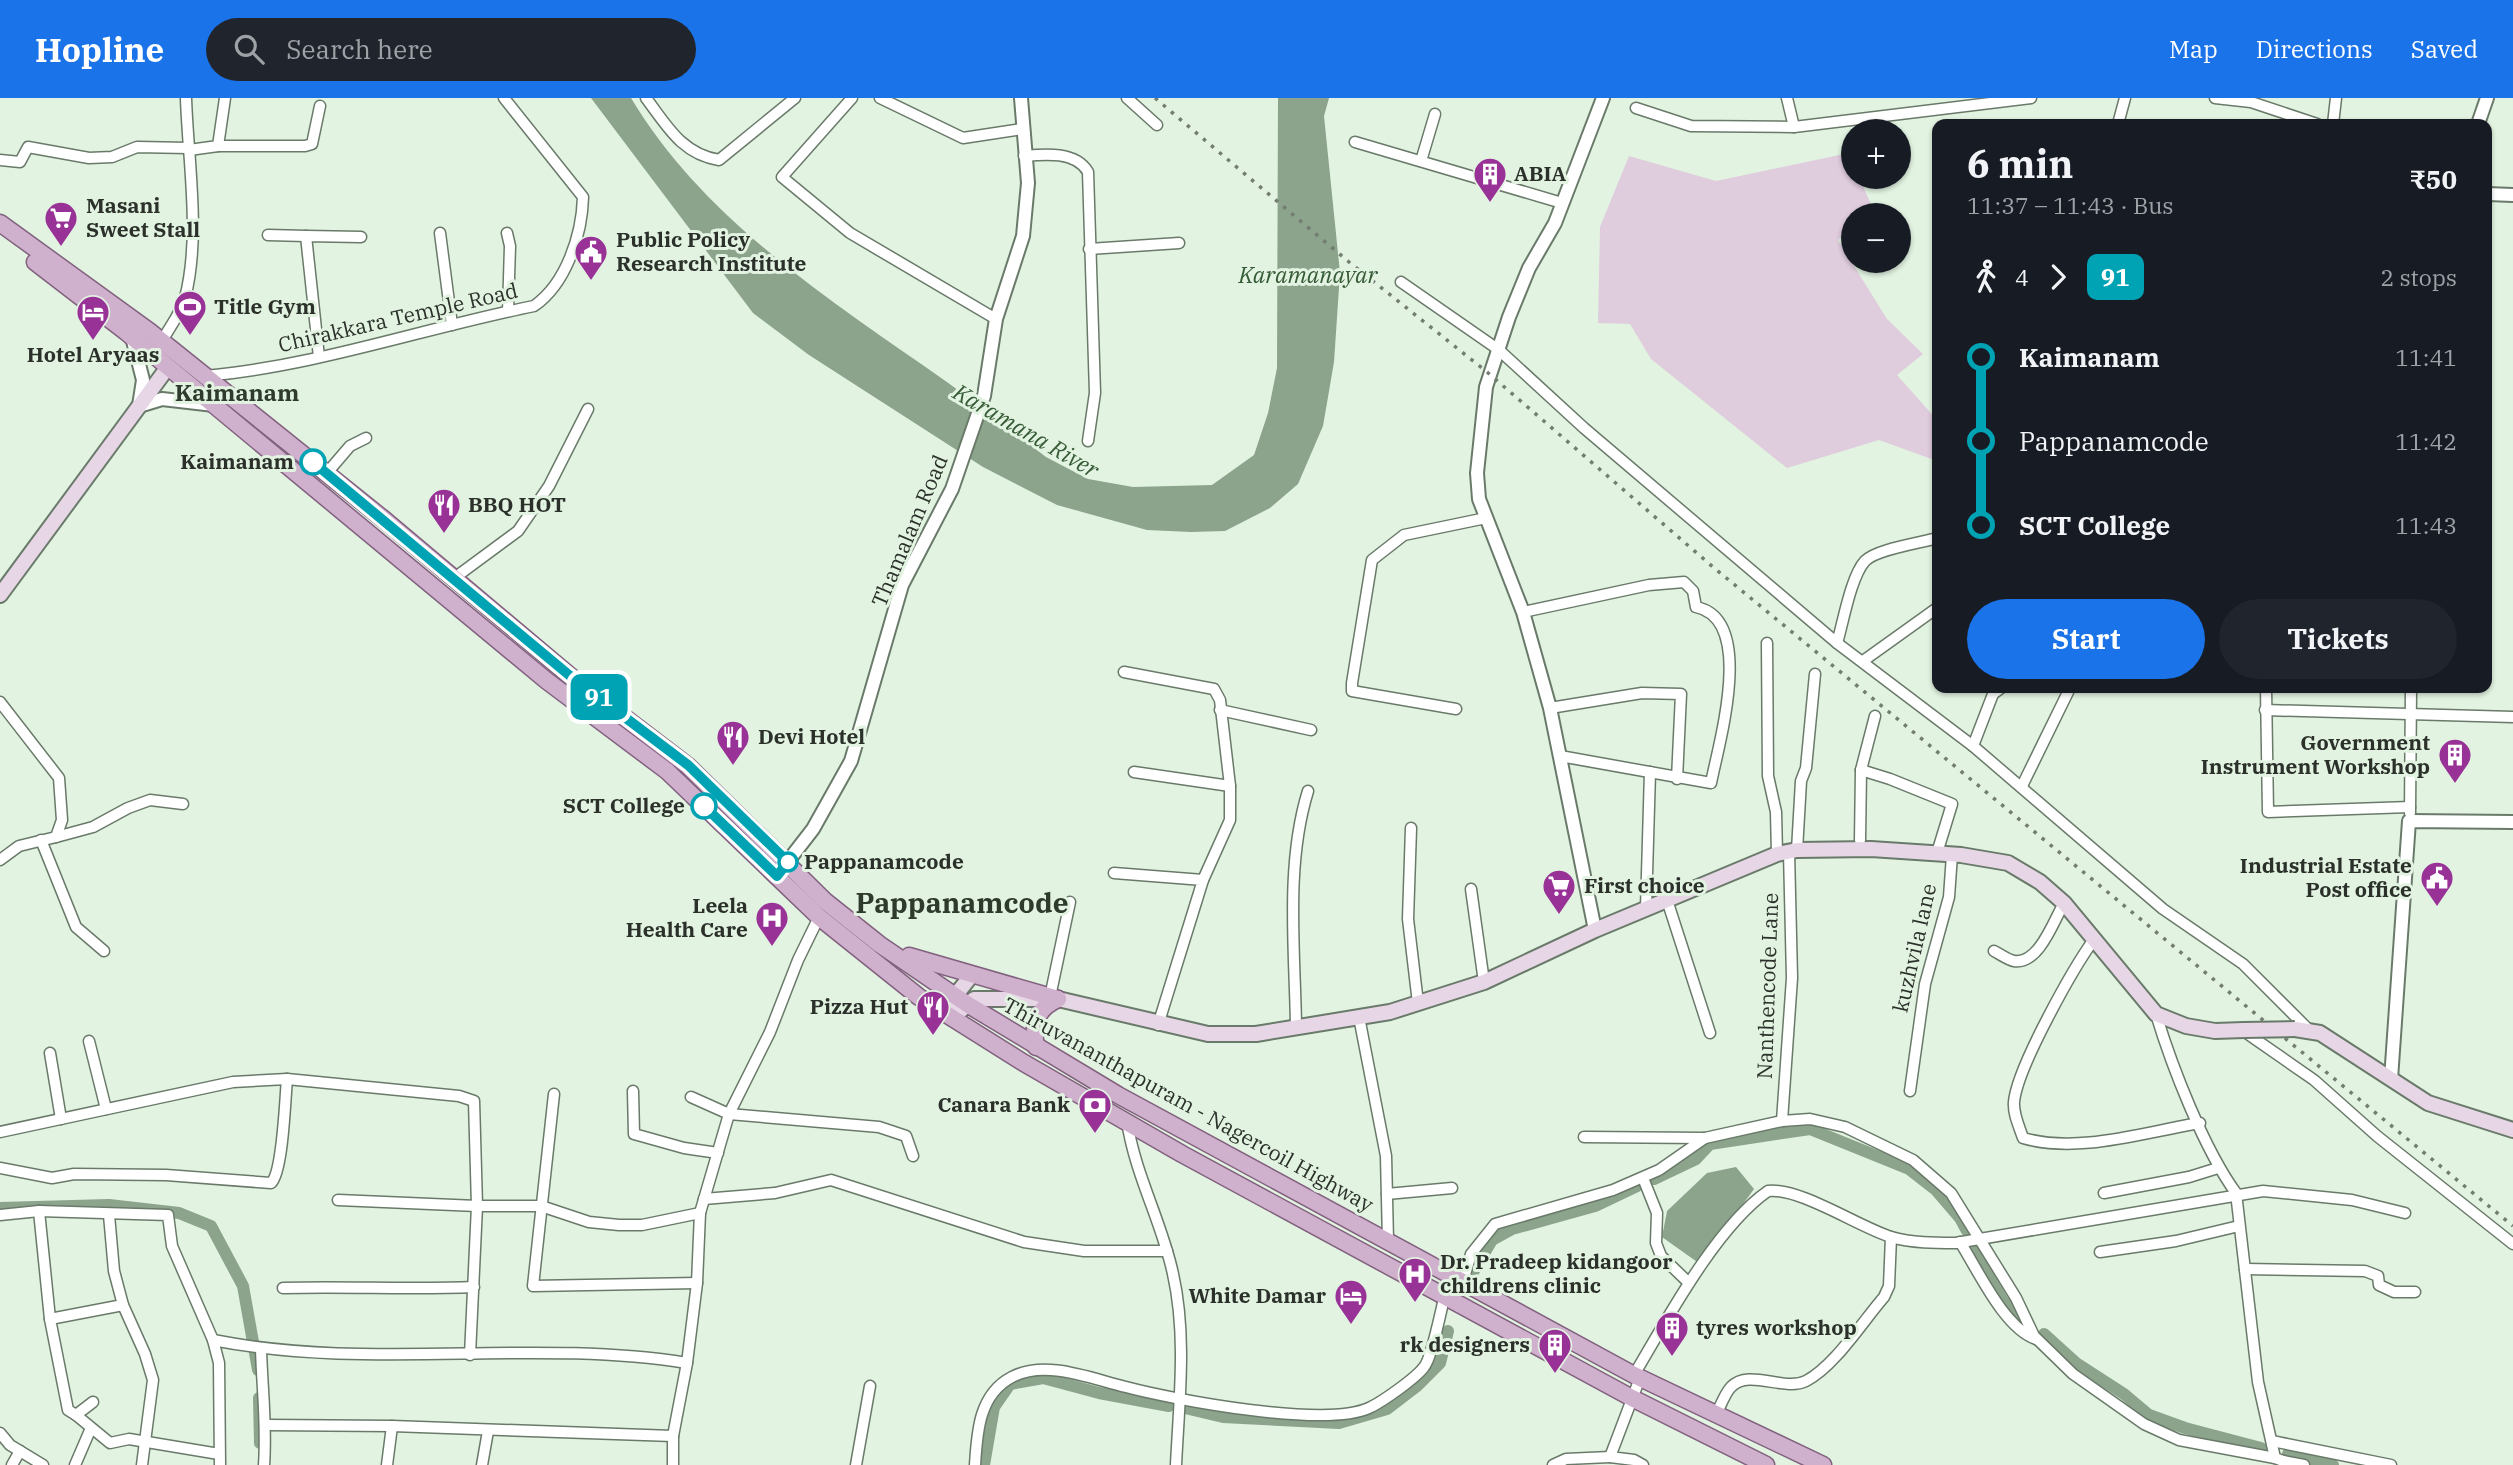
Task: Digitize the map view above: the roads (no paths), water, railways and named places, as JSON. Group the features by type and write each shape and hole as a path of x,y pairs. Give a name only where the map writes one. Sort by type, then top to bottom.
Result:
{"main road":[{"name":"Thiruvananthapuram - Nagercoil Highway","path":"0,223 162,341 174,362 214,405 547,681 667,771 851,947 947,1015 1127,1121 1632,1398 1766,1465"},
{"name":"Thiruvananthapuram - Nagercoil Highway","path":"0,234 132,337 174,362 205,376 569,675 688,765 825,901 879,944 962,1000 1118,1095 1637,1377 1823,1465"},
{"path":"0,595 174,362"},
{"path":"879,944 971,976 1158,1025 1208,1034 1256,1034 1359,1017 1418,1003 1483,982 1646,908 1788,852 1871,849 1944,854 2008,863 2040,882 2064,903 2157,1014 2186,1026 2215,1031 2295,1029 2320,1033 2428,1103 2513,1130"},
{"path":"947,1015 962,1000 971,976"},
{"path":"962,1000 1054,998"},
{"path":"1037,1047 1033,1031 1036,1018 1043,1006 1054,998"}],"street":[{"path":"162,341 184,301 189,276 194,184 186,98"},
{"path":"218,146 225,98"},
{"name":"Chirakkara Temple Road","path":"205,376 249,372 319,357 534,306 545,298 567,262 579,234 583,197 504,98"},
{"path":"646,98 678,141 701,157 719,160 795,98"},
{"path":"852,98 782,177 850,233 996,319"},
{"path":"880,98 963,138 1022,129"},
{"name":"Thamalam Road","path":"777,876 813,830 851,761 902,585 952,489 984,396 996,319 1023,236 1028,183 1021,98"},
{"path":"1127,98 1157,125"},
{"path":"1595,930 1550,708 1522,612 1479,499 1479,437 1486,387 1524,280 1555,223 1603,98"},
{"path":"1787,98 1794,127"},
{"path":"1910,111 1912,98"},
{"path":"1636,108 1691,126 1794,127 2031,98"},
{"path":"2119,119 2124,98"},
{"path":"2215,98 2251,102 2303,119"},
{"path":"2334,119 2336,98"},
{"path":"2480,119 2487,98"},
{"path":"0,160 20,162 28,147 89,158 113,157 137,147 189,149 218,146 305,146 312,144 320,106"},
{"path":"1421,161 1435,114"},
{"path":"1355,142 1562,202"},
{"path":"1024,156 1058,156 1083,164 1087,172 1095,393 1088,441"},
{"path":"2492,194 2513,195"},
{"path":"440,233 452,325"},
{"path":"507,233 510,246 508,311"},
{"path":"268,235 361,237"},
{"path":"306,236 319,357"},
{"path":"1089,249 1179,243"},
{"path":"1401,282 1499,350 1584,428 1838,643 1973,746 2164,909 2243,964 2312,1032"},
{"path":"132,337 143,380 139,406 162,399 214,405"},
{"path":"453,579 518,531 549,486 588,409"},
{"path":"327,474 350,446 366,438"},
{"path":"1456,709 1352,691 1352,683 1372,560 1404,534 1486,518"},
{"path":"1838,643 1856,579 1865,561 1877,554 1932,539"},
{"path":"1522,612 1649,585 1684,582 1693,591 1696,607 1708,610 1719,619 1729,645 1729,688 1711,783 1677,779 1594,759 1560,756"},
{"path":"1863,662 1932,612"},
{"path":"1768,643 1768,776 1788,852"},
{"path":"1124,672 1214,689 1220,700 1230,786 1230,820 1203,880 1158,1025"},
{"path":"1788,852 1801,781 1806,768 1815,674"},
{"path":"1550,708 1642,693 1681,694 1677,779"},
{"path":"1973,746 1994,693"},
{"path":"2022,786 2068,693"},
{"path":"2266,693 2268,812 2410,814 2513,822"},
{"path":"2391,1079 2410,814 2411,693"},
{"path":"0,702 59,778 62,820 56,837"},
{"path":"1220,710 1311,730"},
{"path":"2265,710 2513,717"},
{"path":"1860,840 1861,770 1875,716"},
{"name":"kuzhvila lane","path":"1861,770 1952,804 1944,854 1950,897 1925,984 1910,1091"},
{"path":"1135,772 1230,786"},
{"path":"1646,908 1650,772"},
{"path":"1296,1027 1295,886 1301,814 1308,791"},
{"path":"0,860 19,846 93,827 149,800 183,804"},
{"path":"1411,828 1408,930 1418,1003"},
{"path":"41,840 76,927 104,951"},
{"name":"Nanthencode Lane","path":"1782,1121 1792,978 1788,852"},
{"path":"1114,873 1203,880"},
{"path":"1471,889 1483,982"},
{"path":"1667,900 1710,1033"},
{"path":"1054,998 1070,902"},
{"path":"1994,951 2012,961 2024,961 2035,954 2064,903"},
{"path":"673,1465 673,1436 687,1363 697,1283 700,1213 729,1114 770,1032 798,960 819,917"},
{"path":"2095,938 2077,965 2017,1083 2015,1115 2023,1138 2049,1143 2104,1142 2134,1133 2200,1123"},
{"path":"2157,1014 2166,1046 2218,1168 2236,1193 2258,1382 2272,1441 2281,1461"},
{"path":"1359,1017 1386,1156 1388,1241"},
{"path":"2243,1030 2279,1059 2314,1080 2377,1136 2513,1244"},
{"path":"89,1041 106,1109"},
{"path":"50,1053 61,1119"},
{"path":"0,1168 51,1178 74,1174 166,1175 271,1183 275,1179 287,1079"},
{"path":"0,1132 233,1082 287,1079 459,1096 474,1101 477,1206 470,1355"},
{"path":"633,1091 634,1134 684,1148 718,1153"},
{"path":"554,1094 533,1286 697,1283"},
{"path":"691,1097 729,1114 879,1127 906,1136 913,1156"},
{"path":"1584,1137 1705,1138 1782,1121 1810,1119 1845,1127 1913,1160 1951,1193 2037,1340"},
{"path":"1127,1121 1135,1164 1167,1251 1182,1332 1176,1465"},
{"path":"1463,1281 1471,1254 1495,1224 1613,1190 1643,1178 1705,1138"},
{"path":"2105,1192 2189,1177 2218,1168"},
{"path":"1643,1178 1657,1213 1656,1244 1661,1256 1689,1283"},
{"path":"704,1199 775,1193 831,1180 1024,1242 1084,1251 1167,1251"},
{"path":"1387,1194 1452,1188"},
{"path":"1610,1457 1637,1377 1689,1283 1740,1218 1768,1191 1790,1193 1891,1237 1935,1243 1960,1242 2118,1217 2236,1193 2309,1194 2405,1213"},
{"path":"338,1200 541,1206 589,1222 619,1225 642,1225 700,1213"},
{"path":"0,1215 39,1211 109,1215 168,1214 172,1246 213,1340 219,1363 220,1460 147,1441 129,1439 110,1443 68,1410 50,1319 39,1211"},
{"path":"109,1215 114,1271 122,1306 138,1336 153,1380 142,1465"},
{"path":"2100,1252 2176,1241 2239,1226"},
{"path":"1716,1415 1731,1387 1742,1381 1798,1384 1816,1374 1829,1362 1884,1297 1888,1286 1891,1237"},
{"path":"1960,1242 2010,1321 2037,1340 2073,1374 2144,1424 2179,1440 2304,1465"},
{"path":"2245,1269 2365,1271 2378,1276 2379,1285 2384,1288 2414,1292"},
{"path":"283,1287 365,1286 411,1290 474,1287"},
{"path":"975,1465 978,1424 988,1399 1010,1378 1027,1371 1054,1370 1179,1398 1318,1414 1367,1408 1425,1366 1445,1295"},
{"path":"50,1319 122,1306"},
{"path":"213,1340 261,1348 470,1355 579,1352 636,1355 687,1363"},
{"path":"261,1348 262,1388 267,1425 264,1465"},
{"path":"856,1465 870,1386"},
{"path":"76,1415 93,1402"},
{"path":"267,1425 392,1426 673,1436"},
{"path":"387,1465 392,1426"},
{"path":"75,1465 91,1428"},
{"path":"482,1465 488,1431"},
{"path":"0,1433 20,1451 43,1465"},
{"path":"2272,1441 2391,1465"},
{"path":"12,1465 20,1451"},
{"path":"1553,1465 1566,1459 1610,1457 1634,1460 1643,1465"}],"water":[{"name":"Karamanayar","path":"591,98 631,98 661,142 695,183 772,255 814,288 970,398 1046,457 1088,479 1133,487 1212,485 1254,455 1268,413 1277,368 1278,98 1329,98 1324,116 1340,273 1334,362 1323,426 1298,484 1270,508 1225,531 1147,530 1057,505 983,467 809,355 753,313"},
{"path":"1736,1167 1754,1189 1700,1264 1662,1237 1667,1211 1707,1173"}],"waterway":[{"path":"1654,1179 1696,1159 1710,1144 1810,1129 1909,1169 1936,1190 1960,1218 1967,1231"},
{"path":"1469,1279 1492,1240 1512,1229 1595,1206 1637,1186"},
{"path":"0,1208 109,1205 179,1213 211,1226 243,1286 258,1370"},
{"path":"1972,1249 2003,1301 2022,1326"},
{"path":"1185,1408 1223,1417 1339,1423 1387,1409 1417,1386 1440,1363 1448,1331"},
{"path":"2044,1334 2076,1363 2124,1394 2149,1415 2185,1428 2261,1448"},
{"path":"984,1465 994,1407 1010,1384 1043,1378 1099,1393 1169,1406"},
{"path":"259,1398 260,1443"},
{"path":"2288,1454 2333,1465"}],"railway":[{"path":"1155,98 1349,262 1487,372 1713,567 2513,1226"}],"place":[{"name":"ABIA","path":"1490,204"},
{"name":"Masani Sweet Stall","path":"61,248"},
{"name":"Public Policy Research Institute","path":"591,282"},
{"name":"Title Gym","path":"190,337"},
{"name":"Hotel Aryaas","path":"93,342"},
{"name":"Kaimanam","path":"313,462"},
{"name":"BBQ HOT","path":"444,535"},
{"name":"Devi Hotel","path":"733,767"},
{"name":"Government Instrument Workshop","path":"2455,785"},
{"name":"SCT College","path":"704,806"},
{"name":"Pappanamcode","path":"788,862"},
{"name":"Industrial Estate Post office","path":"2437,908"},
{"name":"First choice","path":"1559,916"},
{"name":"Leela Health Care","path":"772,948"},
{"name":"Pizza Hut","path":"933,1037"},
{"name":"Canara Bank","path":"1095,1135"},
{"name":"Dr. Pradeep kidangoor childrens clinic","path":"1415,1304"},
{"name":"White Damar","path":"1351,1326"},
{"name":"tyres workshop","path":"1672,1358"},
{"name":"rk designers","path":"1555,1375"}],"district":[{"name":"Kaimanam","path":"237,393"},
{"name":"Pappanamcode","path":"962,903"}],"water label":[{"name":"Karamana River","path":"1026,431"}]}
